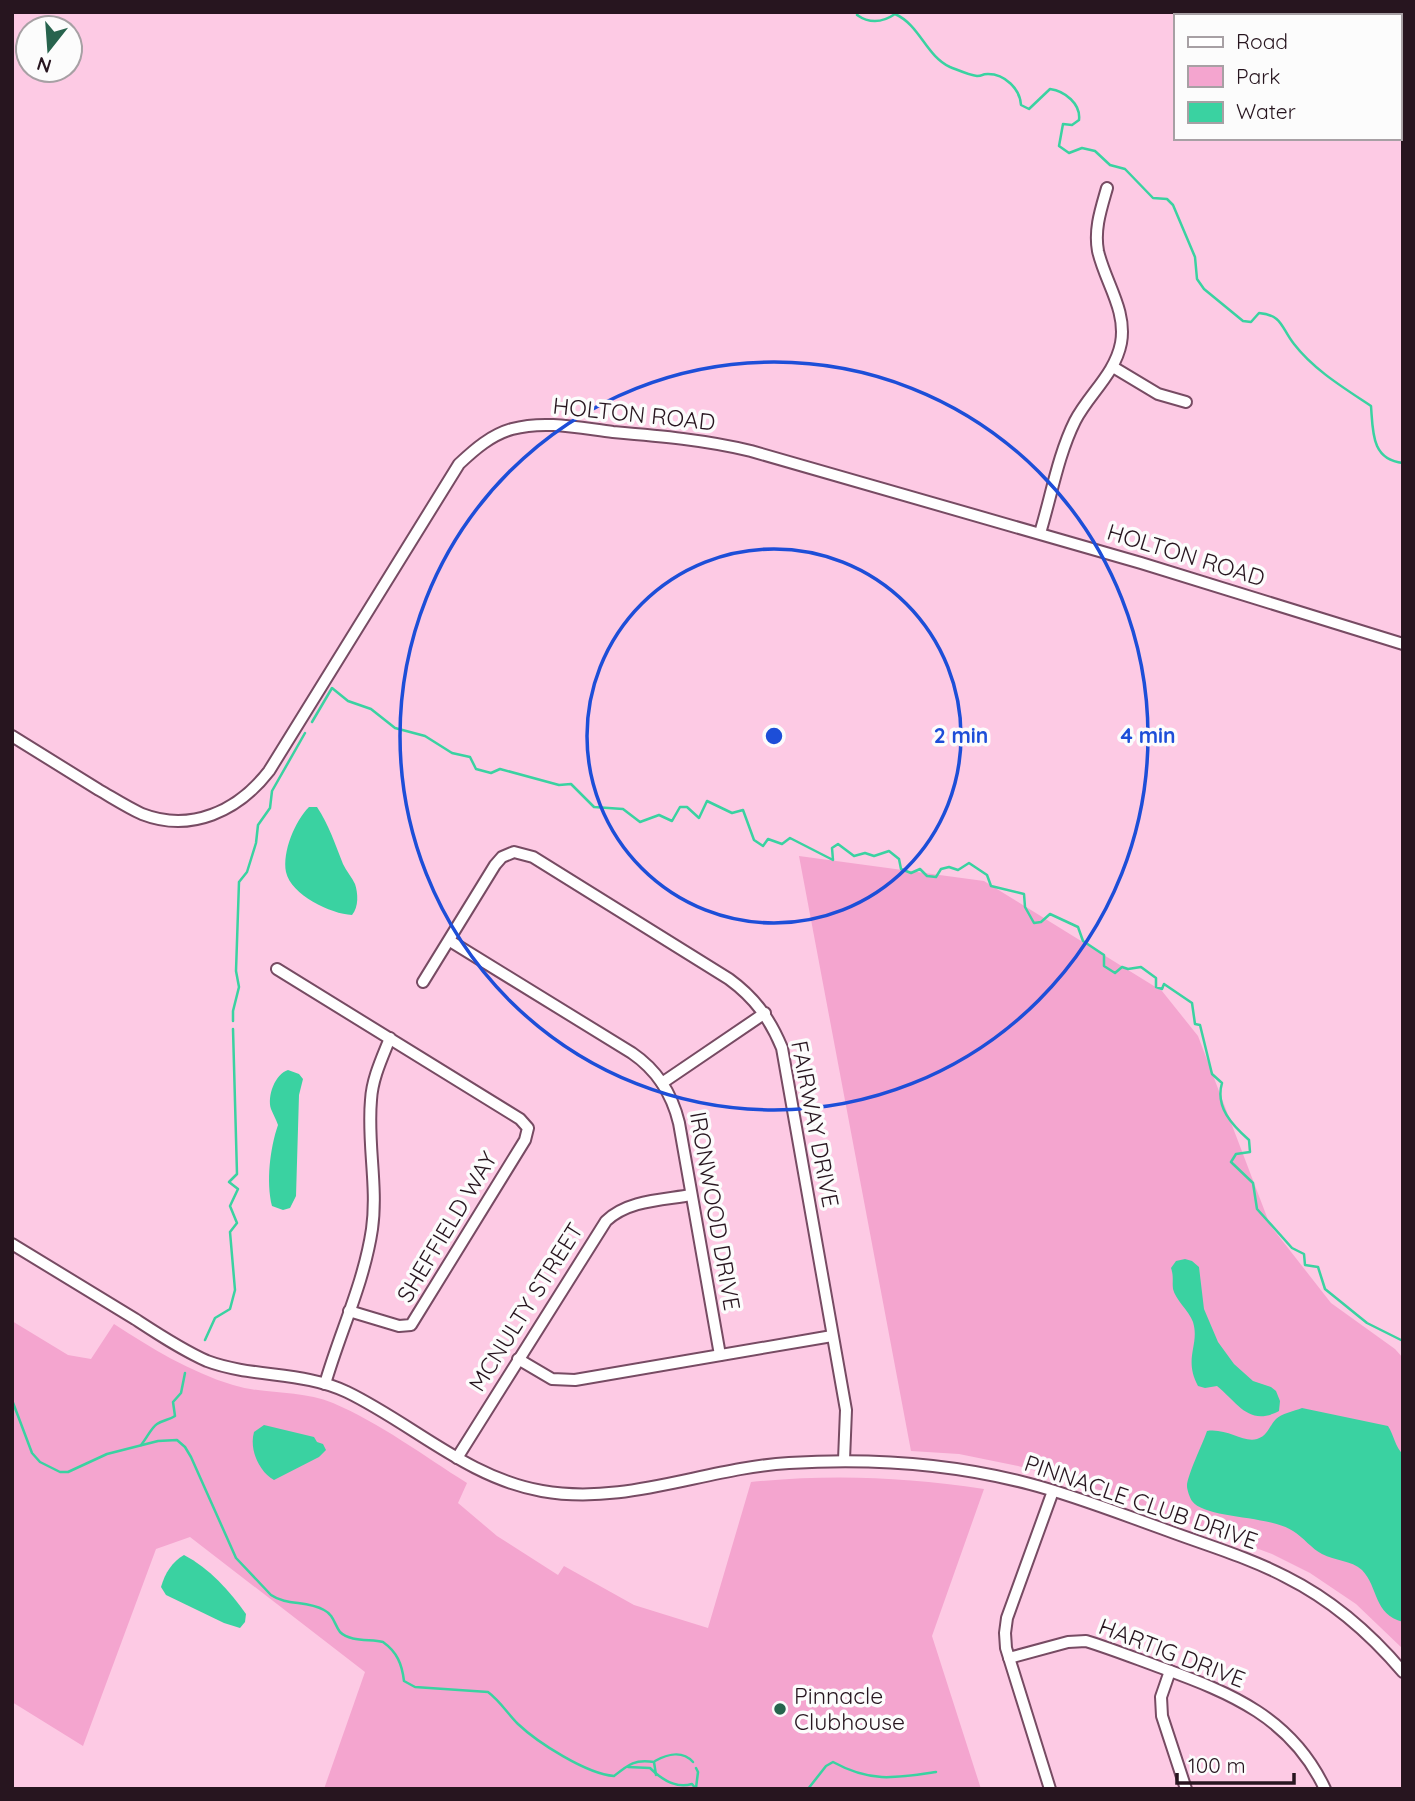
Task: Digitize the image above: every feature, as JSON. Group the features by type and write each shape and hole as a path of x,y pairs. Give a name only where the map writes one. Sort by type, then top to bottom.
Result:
{"street":[{"path":"1040,533 1070,432 1087,400 1113,368 1120,346 1122,321 1102,264 1097,237 1107,188"},
{"path":"1113,368 1158,394 1186,402"},
{"name":"HOLTON ROAD","path":"12,736 111,798 144,815 166,821 190,821 227,810 250,793 269,771 459,464 491,438 525,426 557,425 733,446 1040,533 1403,644"},
{"name":"FAIRWAY DRIVE","path":"450,941 495,865 502,857 514,852 533,857 729,979 747,992 765,1013 782,1048 846,1410 844,1461"},
{"path":"423,982 450,941"},
{"name":"IRONWOOD DRIVE","path":"450,941 632,1053 650,1068 662,1083 677,1114 720,1355"},
{"path":"277,968 390,1038 378,1068 371,1098 374,1175 372,1229 364,1271 325,1384"},
{"path":"662,1083 765,1013"},
{"name":"SHEFFIELD WAY","path":"349,1311 399,1326 411,1325 528,1131 520,1119 390,1038"},
{"name":"MCNULTY STREET","path":"457,1458 596,1233 609,1217 633,1205 691,1195"},
{"name":"PINNACLE CLUB DRIVE","path":"12,1244 195,1355 241,1370 325,1384 368,1403 476,1469 513,1484 559,1494 626,1493 745,1468 785,1463 844,1461 908,1463 1030,1484 1243,1558 1286,1577 1337,1608 1363,1629 1403,1672"},
{"path":"518,1359 547,1377 564,1381 832,1336"},
{"path":"1050,1789 1005,1641 1007,1618 1053,1491"},
{"name":"HARTIG DRIVE","path":"1009,1658 1068,1642 1086,1642 1221,1690 1263,1714 1291,1739 1325,1789"},
{"path":"1170,1671 1161,1697 1162,1716 1186,1789"}],"green space":[{"path":"799,856 984,881 1162,991 1198,1036 1270,1225 1331,1303 1395,1349 1403,1358 1403,1649 1356,1604 1310,1573 1272,1554 1083,1484 1018,1466 959,1454 911,1451"},
{"path":"12,1321 68,1355 91,1359 114,1324 171,1359 217,1380 245,1388 309,1396 333,1403 385,1430 467,1483 458,1503 497,1536 558,1575 564,1566 634,1605 708,1628 751,1482 868,1478 984,1489 932,1636 981,1789 324,1789 365,1672 190,1537 156,1549 83,1746 12,1702"}],"water":[{"path":"309,807 317,807 355,884 357,900 352,915 313,902 289,880 286,855 299,820"},
{"path":"288,1070 299,1074 303,1079 299,1095 296,1196 290,1208 283,1210 272,1206 270,1197 270,1165 278,1125 271,1109 270,1098 279,1076"},
{"path":"1185,1259 1199,1267 1204,1309 1218,1342 1234,1364 1253,1381 1276,1391 1280,1401 1279,1411 1269,1415 1252,1415 1217,1386 1198,1386 1192,1367 1195,1338 1193,1322 1173,1289 1171,1268 1176,1261"},
{"path":"1302,1408 1388,1426 1403,1454 1403,1622 1393,1618 1381,1607 1367,1577 1358,1567 1322,1554 1282,1526 1210,1511 1199,1507 1190,1498 1188,1481 1207,1431 1257,1439 1266,1433 1278,1417"},
{"path":"264,1425 314,1437 326,1450 319,1457 274,1480 264,1472 254,1453 254,1432"},
{"path":"184,1555 210,1573 240,1605 246,1614 245,1622 240,1628 166,1595 161,1587 165,1577"}],"waterway":[{"path":"858,12 857,15 871,21 881,21 895,14 904,19 942,62 974,75 988,74 1006,80 1015,88 1021,105 1029,109 1050,89 1071,99 1079,114 1079,120 1072,125 1063,124 1059,146 1069,153 1082,148 1095,151 1110,165 1125,169 1153,198 1167,199 1173,205 1195,257 1197,279 1204,289 1243,321 1251,322 1259,313 1277,319 1294,344 1311,362 1371,406 1379,450 1393,461 1403,463"},
{"path":"312,722 332,688 348,701 371,709 395,728 425,736 452,753 470,757 476,769 491,773 500,769 559,785 571,784 594,807 623,809 640,822 659,815 672,821 680,807 687,807 699,818 707,801 732,813 743,810 754,840 763,846 768,839 782,844 790,838 833,860 832,848 838,844 854,856 865,853 874,856 889,851 899,859 901,869 911,873 920,869 927,876 936,877 941,869 949,867 958,870 969,863 987,875 991,886 1024,894 1025,907 1034,923 1041,922 1050,914 1078,927 1083,941 1104,955 1104,966 1115,973 1122,967 1141,967 1156,978 1156,987 1162,989 1164,984 1192,1003 1195,1024 1200,1025 1212,1074 1222,1083 1220,1092 1223,1108 1231,1122 1249,1140 1250,1152 1236,1154 1231,1162 1253,1183 1257,1209 1292,1248 1304,1254 1305,1265 1318,1267 1325,1289 1367,1323 1403,1341"},
{"path":"233,1021 239,987 236,971 239,882 247,872 256,843 258,825 270,808 272,791 305,733"},
{"path":"205,1340 215,1318 230,1309 235,1290 230,1232 237,1223 230,1206 238,1189 229,1182 237,1174 233,1029"},
{"path":"141,1445 155,1426 175,1416 173,1402 181,1393 185,1373"},
{"path":"12,1400 32,1453 40,1462 60,1472 68,1472 107,1454 158,1441 177,1440 191,1457 236,1558 271,1595 284,1601 324,1610 344,1635 383,1642 398,1659 404,1681 415,1687 488,1692 527,1732 577,1764 614,1776 632,1763 654,1762 656,1775"},
{"path":"655,1761 675,1754 693,1762"},
{"path":"808,1789 826,1766 833,1762 872,1776 896,1777 936,1772"},
{"path":"628,1767 650,1768 670,1782 692,1784 696,1789"},
{"path":"696,1768 696,1788"}],"place":[{"name":"Pinnacle Clubhouse","path":"780,1709"}]}
